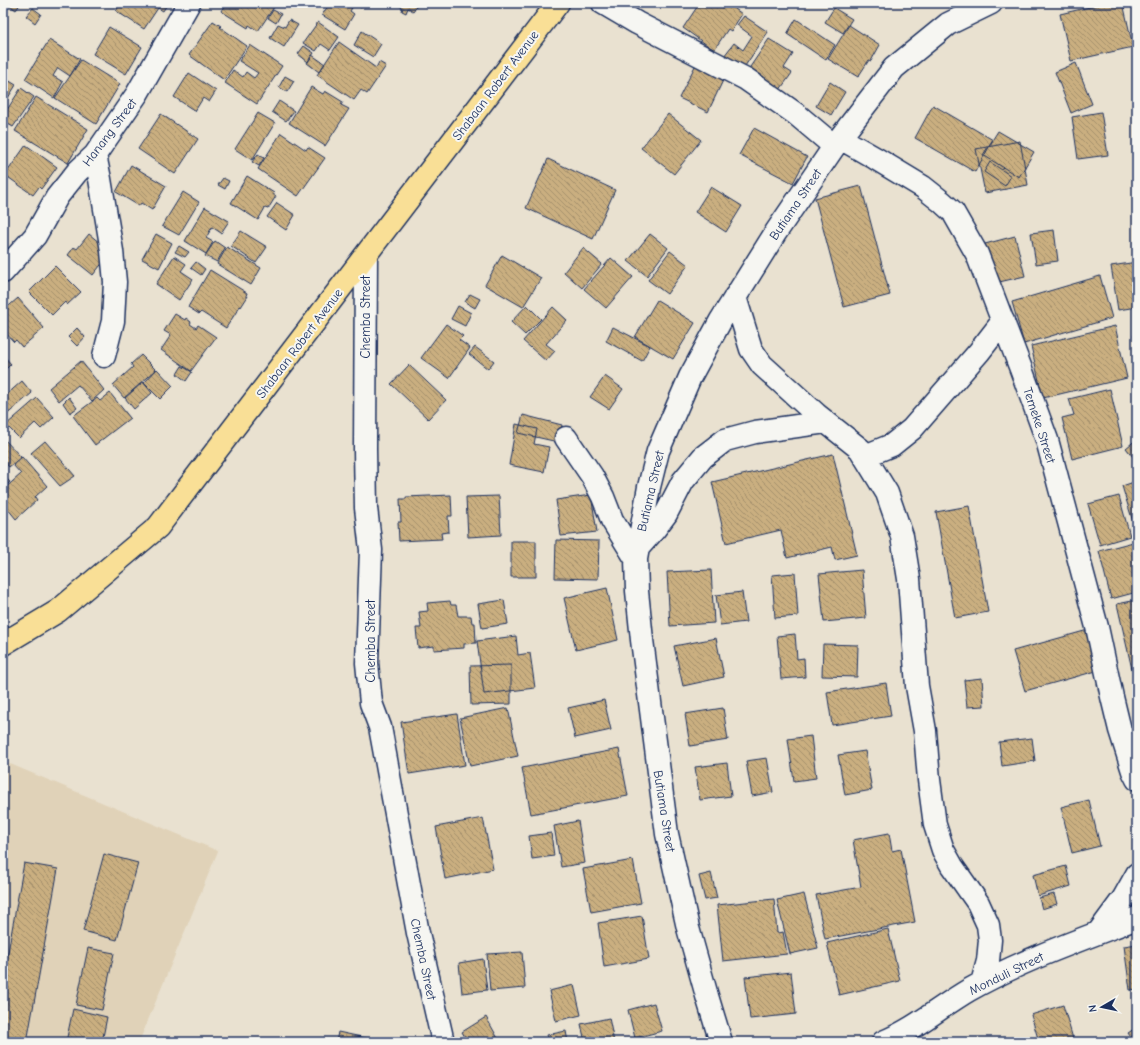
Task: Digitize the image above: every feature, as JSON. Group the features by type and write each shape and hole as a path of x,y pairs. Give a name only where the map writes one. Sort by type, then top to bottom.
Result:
{"main road":[{"name":"Shabaan Robert Avenue","path":"3,644 58,611 158,527 558,3"}],"street":[{"name":"Hanang Street","path":"3,272 35,236 57,197 77,172 95,154 137,94 189,3"},
{"name":"Temeke Street","path":"603,3 637,23 746,79 837,142 923,187 953,212 976,254 1003,321 1047,440 1097,627 1120,730 1137,779"},
{"name":"Butiama Street","path":"722,1042 706,996 688,928 667,834 642,640 637,591 637,554 649,488 658,451 690,377 721,320 776,232 837,142 894,68 948,24 991,3"},
{"path":"95,154 115,282 113,321 104,356"},
{"name":"Chemba Street","path":"366,256 365,464 366,508 371,550 367,663 368,676 371,703 380,727 418,933 443,1042"},
{"path":"735,297 751,349 758,360 826,422 860,448 887,493 902,536 908,579 917,686 925,731 935,826 943,850 978,904 988,924 990,940 988,961 982,983"},
{"path":"865,456 892,445 912,429 979,352 1003,321"},
{"path":"566,438 592,476 612,520 637,554 666,514 683,481 703,458 725,440 755,432 826,422"},
{"path":"1098,933 1123,899 1137,874"},
{"name":"Monduli Street","path":"883,1042 902,1034 982,983 1023,962 1137,918"}],"shaded area":[{"path":"3,761 218,851 139,1042 3,1042"}],"building":[{"path":"6,3 21,3 16,10"},
{"path":"121,3 168,3 163,11 158,8 144,29 116,11"},
{"path":"226,3 268,3 274,7 258,31 249,25 248,28 221,11"},
{"path":"330,3 355,3 350,11 354,14 345,29 322,15"},
{"path":"355,3 364,3 361,8"},
{"path":"395,3 419,3 413,11 408,8 406,13 402,11 403,8"},
{"path":"691,3 727,3 742,14 731,31 728,29 714,50 683,28 697,7"},
{"path":"1107,3 1123,3 1133,47 1071,61 1060,14"},
{"path":"33,8 41,14 35,23 26,16"},
{"path":"834,8 852,19 843,33 825,22"},
{"path":"273,10 281,14 276,23 268,18"},
{"path":"744,16 768,32 743,69 724,56 734,43 743,50 752,36 737,25"},
{"path":"796,19 835,45 826,60 787,34"},
{"path":"289,20 298,25 284,47 270,38 278,24 285,27"},
{"path":"213,21 247,46 224,80 189,55"},
{"path":"318,22 339,37 330,50 321,44 316,51 303,43"},
{"path":"849,25 880,45 871,61 869,60 858,77 828,59"},
{"path":"109,27 142,47 126,74 93,54"},
{"path":"362,31 381,44 373,57 354,45"},
{"path":"769,39 793,54 784,68 792,73 779,91 748,70"},
{"path":"49,40 80,59 70,76 58,68 53,76 63,82 54,98 25,79"},
{"path":"339,42 376,68 379,62 386,66 367,94 361,90 354,100 317,75"},
{"path":"250,45 282,66 257,104 225,83 233,70 243,77 246,72 254,78 258,73 239,61"},
{"path":"304,46 314,53 308,62 298,54"},
{"path":"312,55 325,64 319,72 307,63"},
{"path":"699,58 727,72 708,112 679,98"},
{"path":"81,60 120,84 96,124 55,98"},
{"path":"1076,63 1092,104 1071,113 1055,72"},
{"path":"189,73 216,91 209,102 203,98 195,111 174,97"},
{"path":"285,76 294,81 287,92 279,87"},
{"path":"3,77 16,85 3,106"},
{"path":"830,82 845,92 831,115 816,106"},
{"path":"311,87 323,94 325,91 343,102 341,105 349,109 325,146 289,123"},
{"path":"21,88 34,97 13,127 3,121 3,116"},
{"path":"36,97 88,129 68,163 15,131"},
{"path":"279,101 294,111 286,121 272,112"},
{"path":"933,105 993,140 975,172 915,138"},
{"path":"1101,112 1108,155 1078,159 1072,117"},
{"path":"258,113 275,123 252,160 235,149"},
{"path":"161,114 198,139 175,174 138,149"},
{"path":"668,114 701,140 674,174 641,148"},
{"path":"754,128 807,157 793,183 739,155"},
{"path":"998,131 1034,152 1019,177 983,155"},
{"path":"281,133 306,150 308,147 325,158 298,196 258,169"},
{"path":"1020,141 1028,185 985,193 976,149"},
{"path":"26,145 57,167 41,189 39,187 33,195 5,175"},
{"path":"258,154 264,158 259,166 252,162"},
{"path":"548,159 615,190 593,239 526,208"},
{"path":"990,162 1011,176 1005,186 984,172"},
{"path":"131,165 166,186 152,210 141,203 139,206 116,192"},
{"path":"247,176 274,193 273,194 276,196 268,209 265,208 258,220 231,203"},
{"path":"223,178 229,181 225,189 218,185"},
{"path":"861,186 890,295 844,307 815,198"},
{"path":"711,187 742,206 726,232 695,212"},
{"path":"183,192 199,202 179,235 162,226"},
{"path":"277,203 295,215 286,230 267,217"},
{"path":"205,207 229,221 221,233 212,227 206,238 213,242 206,254 185,241"},
{"path":"1054,230 1058,261 1036,264 1031,233"},
{"path":"241,231 267,247 256,263 231,246"},
{"path":"89,234 111,252 93,275 68,255 74,247 77,249"},
{"path":"156,234 172,243 159,268 142,259"},
{"path":"650,234 668,248 647,276 628,261"},
{"path":"1015,236 1025,276 995,283 985,244"},
{"path":"215,241 225,248 217,262 205,256"},
{"path":"179,246 189,252 185,257 175,252"},
{"path":"227,247 261,268 251,285 217,264"},
{"path":"583,248 602,264 582,288 564,272"},
{"path":"670,251 688,265 667,294 648,280"},
{"path":"502,255 541,278 523,307 485,285"},
{"path":"174,256 186,264 181,271 193,279 179,300 156,284"},
{"path":"611,258 633,277 606,308 584,289"},
{"path":"196,262 205,269 201,275 191,268"},
{"path":"1137,262 1137,307 1118,310 1111,266"},
{"path":"55,266 81,292 67,305 65,302 52,315 29,292"},
{"path":"210,270 247,293 246,296 248,296 226,328 201,312 199,314 188,307"},
{"path":"1100,276 1112,318 1024,344 1012,302"},
{"path":"470,294 480,299 475,308 465,302"},
{"path":"18,298 44,328 22,347 16,340 14,342 3,330 3,311"},
{"path":"657,300 695,323 673,359 635,337"},
{"path":"527,305 541,319 525,335 511,322"},
{"path":"458,306 471,313 465,326 451,319"},
{"path":"553,307 567,320 546,344 555,351 546,361 523,341"},
{"path":"175,314 185,320 186,318 191,322 190,324 196,328 198,325 216,337 191,371 161,350 171,335 164,331"},
{"path":"446,324 463,336 459,340 470,348 449,378 421,358"},
{"path":"1115,326 1127,378 1043,398 1031,346"},
{"path":"613,327 650,346 642,361 606,341"},
{"path":"77,328 85,337 77,346 68,337"},
{"path":"1137,334 1137,353 1134,335"},
{"path":"475,347 494,361 488,369 469,354"},
{"path":"3,355 11,364 3,372"},
{"path":"141,355 156,370 124,398 113,385 133,367 131,364"},
{"path":"81,361 104,390 92,401 78,385 59,401 49,388"},
{"path":"409,365 446,400 428,419 391,384"},
{"path":"182,366 192,372 186,381 177,374"},
{"path":"157,369 173,386 160,399 144,383"},
{"path":"605,376 623,389 609,409 590,397"},
{"path":"22,381 32,393 4,417 3,396 4,397"},
{"path":"143,382 152,393 134,409 125,398"},
{"path":"1110,389 1123,446 1072,459 1062,418 1074,415 1069,399"},
{"path":"110,393 130,418 95,445 73,416 97,398 100,401"},
{"path":"69,397 77,408 70,413 63,403"},
{"path":"37,398 54,417 41,429 35,423 19,438 6,425"},
{"path":"523,415 562,425 558,442 518,433"},
{"path":"516,424 537,429 534,444 549,447 544,472 509,465"},
{"path":"3,438 21,457 9,467 3,460"},
{"path":"1137,439 1137,462 1126,448"},
{"path":"45,441 75,476 60,486 31,453"},
{"path":"833,454 857,555 835,560 832,547 787,558 781,530 726,543 712,482"},
{"path":"22,457 47,486 35,497 37,500 16,519 3,503 3,495 5,493 3,490 21,474 13,465"},
{"path":"3,475 10,482 3,489"},
{"path":"1137,481 1137,521 1133,522 1122,486"},
{"path":"451,495 452,516 448,516 449,532 441,533 442,539 399,541 398,522 401,522 400,499 406,499 406,497"},
{"path":"591,495 597,532 561,536 556,500"},
{"path":"499,496 501,535 468,537 466,497"},
{"path":"1119,496 1130,536 1100,545 1088,504"},
{"path":"969,506 988,612 955,618 936,512"},
{"path":"556,540 599,541 598,579 555,578"},
{"path":"511,541 536,541 536,577 511,577"},
{"path":"1137,541 1137,592 1111,599 1099,551"},
{"path":"711,570 714,623 670,626 667,572"},
{"path":"862,570 866,618 824,622 819,574"},
{"path":"795,573 798,616 775,618 772,575"},
{"path":"607,588 618,640 576,650 564,598"},
{"path":"742,592 746,622 720,625 716,595"},
{"path":"504,600 508,624 482,628 478,604"},
{"path":"1137,600 1137,691 1117,604"},
{"path":"450,601 451,605 456,605 458,616 471,616 472,623 475,623 476,643 464,644 464,648 434,650 434,646 418,648 416,628 421,628 419,612 428,611 427,603"},
{"path":"1095,628 1107,668 1025,691 1013,651"},
{"path":"795,634 797,659 804,658 805,677 781,679 777,636"},
{"path":"516,636 518,655 530,653 535,688 484,694 477,641"},
{"path":"716,638 724,677 683,686 674,646"},
{"path":"823,644 858,645 857,677 822,676"},
{"path":"511,665 511,704 471,705 470,666"},
{"path":"982,678 984,706 967,707 964,680"},
{"path":"886,683 891,716 832,725 827,692"},
{"path":"604,700 611,730 575,738 568,708"},
{"path":"508,708 518,756 470,766 460,718"},
{"path":"723,708 728,740 690,746 685,714"},
{"path":"457,714 465,765 409,774 401,722"},
{"path":"811,736 816,778 794,781 788,739"},
{"path":"1032,738 1035,761 1002,766 999,742"},
{"path":"619,749 628,796 531,814 522,768"},
{"path":"865,751 872,790 845,795 838,755"},
{"path":"767,758 773,792 752,796 746,761"},
{"path":"727,763 731,796 700,800 695,767"},
{"path":"1089,800 1100,846 1072,853 1061,807"},
{"path":"483,818 493,869 445,879 436,827"},
{"path":"578,821 585,863 561,867 554,826"},
{"path":"551,833 554,856 532,859 529,836"},
{"path":"889,833 892,851 901,849 915,922 825,939 816,895 861,887 853,840"},
{"path":"104,854 138,863 117,940 83,931"},
{"path":"633,860 641,903 591,912 583,869"},
{"path":"24,863 58,869 27,1042 3,1042 3,980"},
{"path":"1066,866 1071,886 1038,896 1033,875"},
{"path":"711,873 717,898 705,900 699,876"},
{"path":"804,894 818,948 790,954 777,900"},
{"path":"1054,894 1057,904 1042,909 1039,898"},
{"path":"774,899 777,933 783,932 787,954 723,961 717,905"},
{"path":"642,916 649,959 604,967 598,923"},
{"path":"888,929 900,981 839,995 827,943"},
{"path":"1137,944 1137,989 1130,990 1124,946"},
{"path":"88,948 114,953 102,1010 76,1005"},
{"path":"522,952 525,988 490,991 487,954"},
{"path":"483,959 487,990 462,993 459,963"},
{"path":"791,972 796,1014 750,1019 745,977"},
{"path":"574,985 581,1015 556,1021 549,991"},
{"path":"654,1003 662,1031 635,1038 628,1010"},
{"path":"1063,1005 1074,1042 1039,1042 1031,1015"},
{"path":"73,1009 107,1017 102,1042 66,1042"},
{"path":"486,1017 500,1042 468,1042 462,1032"},
{"path":"609,1018 614,1042 585,1042 581,1024"},
{"path":"1137,1027 1137,1042 1134,1042 1128,1033"},
{"path":"566,1031 568,1042 549,1042 547,1035"},
{"path":"338,1032 371,1039 371,1042 336,1042"}]}
